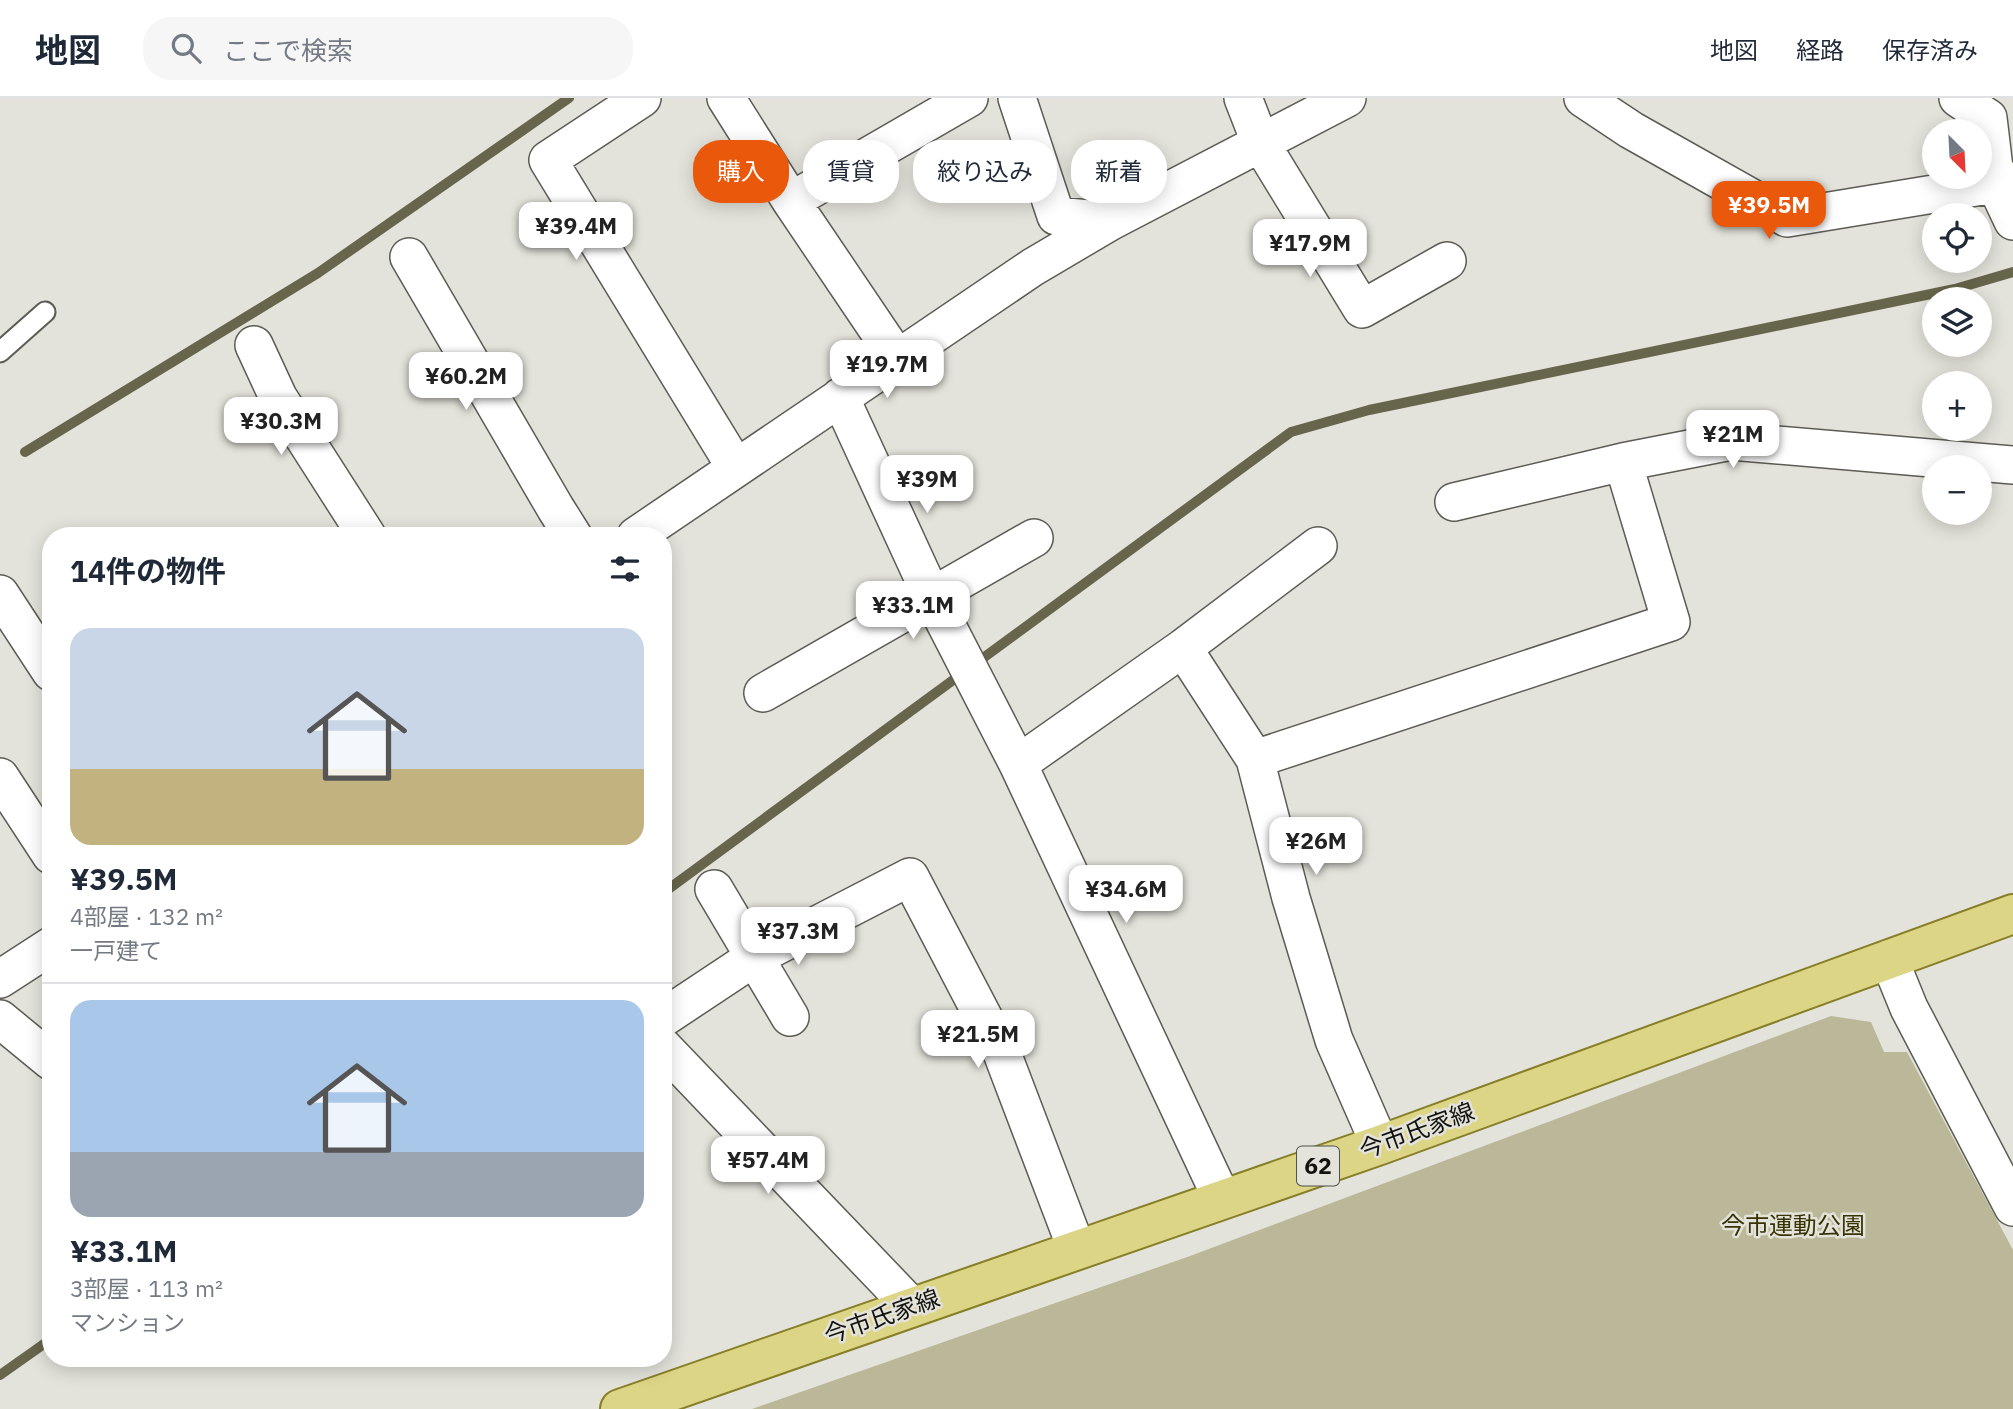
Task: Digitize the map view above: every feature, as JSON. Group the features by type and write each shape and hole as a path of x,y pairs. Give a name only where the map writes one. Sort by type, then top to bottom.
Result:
{"main road":[{"name":"今市氏家線","path":"632,1407 1380,1144 2013,914"}],"street":[{"path":"642,98 548,160 736,468"},
{"path":"726,98 791,201 898,358"},
{"path":"791,201 969,98"},
{"path":"1017,98 1056,216 1111,221"},
{"path":"1243,98 1261,144 1362,309 1447,261"},
{"path":"649,527 1033,267 1111,221 1347,98"},
{"path":"1583,98 1631,130 1787,218 2004,183"},
{"path":"1958,98 1987,118 2013,220"},
{"path":"409,257 567,527"},
{"path":"254,345 278,397 361,527"},
{"path":"840,397 932,597 1018,764 1222,1199"},
{"path":"1454,502 1623,462 1731,441 2013,465"},
{"path":"1255,759 1671,622 1623,462"},
{"path":"763,693 1034,538"},
{"path":"1018,764 1183,648 1318,546"},
{"path":"0,594 42,658"},
{"path":"1183,648 1255,759 1291,898 1334,1041 1380,1144"},
{"path":"0,777 42,841"},
{"path":"672,1012 755,957 910,877 1002,1053 1077,1250"},
{"path":"714,889 790,1017"},
{"path":"0,979 42,952"},
{"path":"1889,959 1909,1008 2013,1207"},
{"path":"0,1019 42,1054"},
{"path":"672,1056 912,1307"}],"lane":[{"path":"0,352 45,312"}],"green space":[{"name":"今市運動公園","path":"1831,1016 1871,1022 1884,1052 1907,1052 2013,1250 2013,1409 752,1409 1190,1256"}],"waterway":[{"path":"25,452 318,273 569,98"},
{"path":"672,886 1291,432 1369,410 1955,289 2013,272"},
{"path":"0,1375 42,1345"}]}
